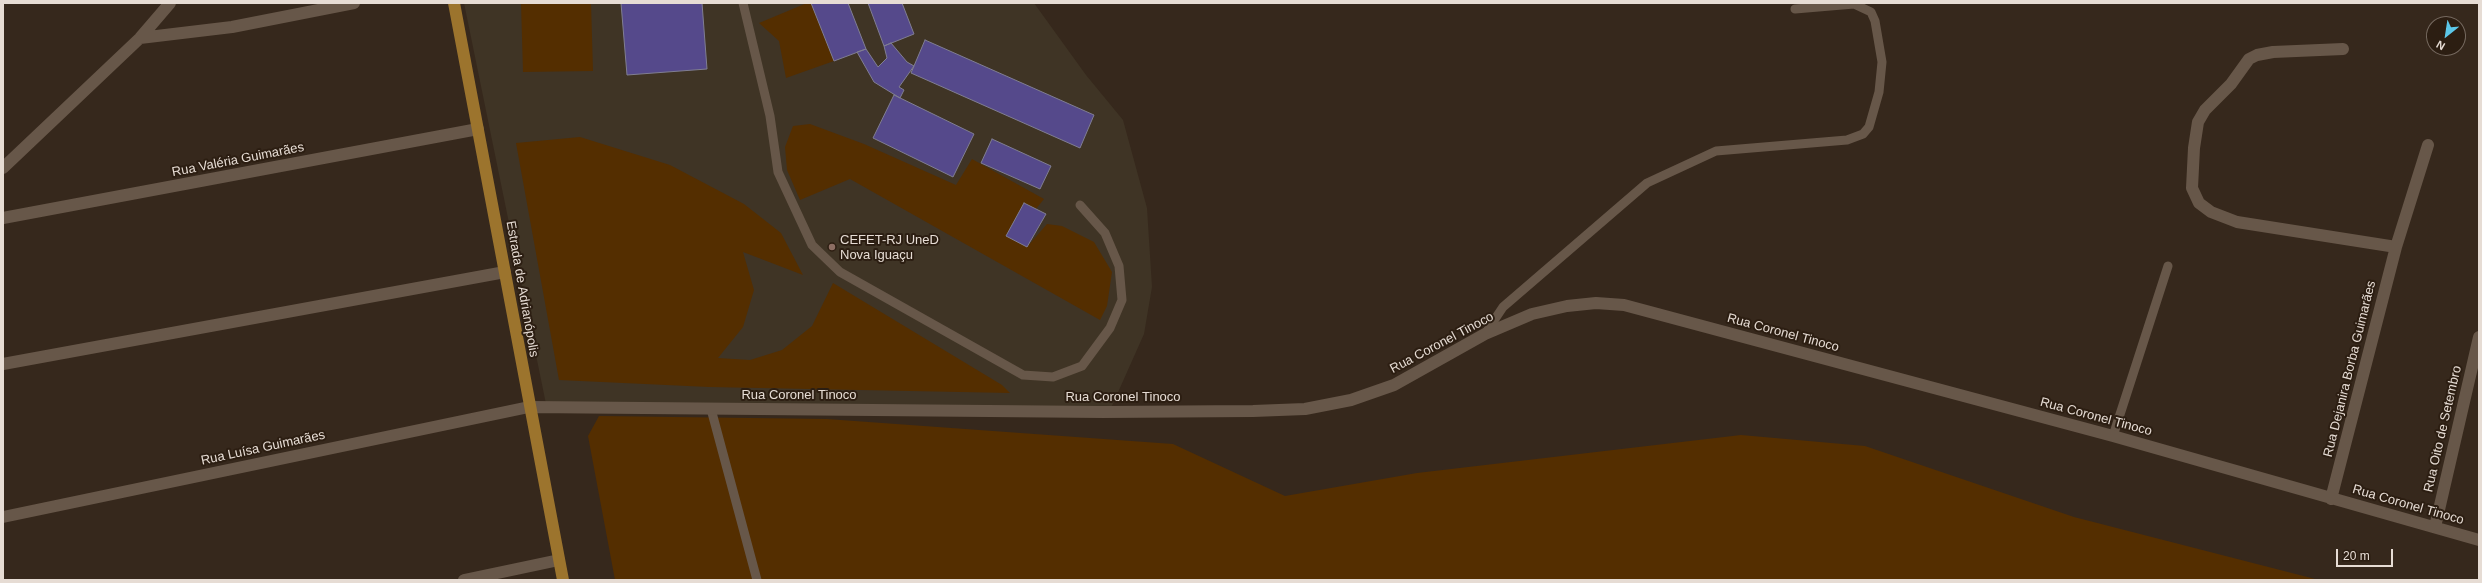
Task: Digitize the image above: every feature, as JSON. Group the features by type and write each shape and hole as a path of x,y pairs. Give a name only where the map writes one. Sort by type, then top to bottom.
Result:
{"main road":[{"name":"Estrada de Adrianópolis","path":"454,3 529,407 563,580"}],"street":[{"path":"3,168 140,38 170,3"},
{"path":"140,38 232,27 354,3"},
{"path":"2343,49 2273,52 2257,55 2249,59 2232,84 2205,110 2198,122 2194,148 2192,188 2199,203 2205,208 2237,222 2396,247"},
{"name":"Rua Valéria Guimarães","path":"3,218 478,129"},
{"name":"Rua Dejanira Borba Guimarães","path":"2331,498 2396,247 2428,145"},
{"path":"3,364 505,272"},
{"name":"Rua Coronel Tinoco","path":"529,407 1103,412 1305,409 1351,400 1394,385 1485,334 1532,314 1568,306 1596,303 1624,304 2114,436 2479,540"},
{"name":"Rua Oito de Setembro","path":"2435,527 2479,337"},
{"name":"Rua Luísa Guimarães","path":"3,517 529,407"},
{"path":"464,580 559,560"}],"lane":[{"path":"742,3 770,116 778,172 812,245 840,272 1023,375 1053,377 1082,366 1110,328 1122,300 1119,266 1106,233 1080,205"},
{"path":"1485,334 1503,307 1647,183 1716,151 1847,140 1863,134 1869,127 1879,92 1882,62 1875,21 1870,12 1854,4 1795,8"},
{"path":"2114,436 2168,266"},
{"path":"711,408 757,580"}],"shaded area":[{"name":"CEFET-RJ UneD Nova Iguaçu","path":"464,3 1034,3 1086,75 1123,120 1147,208 1152,287 1144,334 1107,417 546,404"},
{"path":"521,3 591,3 593,71 523,72"},
{"path":"807,3 811,3 834,61 786,78 779,41 759,23"},
{"path":"810,124 864,144 956,185 972,159 1044,199 1036,209 1024,203 1006,236 1027,247 1047,224 1062,226 1094,242 1112,272 1107,306 1100,320 850,179 800,200 787,170 785,147 793,126"},
{"path":"580,137 670,165 744,204 781,233 803,275 743,252 754,290 743,327 718,358 750,360 782,350 812,326 833,283 1002,385 1010,393 709,387 559,380 516,143"},
{"path":"599,416 827,419 1173,444 1285,496 1417,473 1741,435 1865,446 2074,517 2319,580 615,580 588,436"}],"building":[{"path":"621,3 702,3 707,69 627,75"},
{"path":"811,3 848,3 866,49 834,61"},
{"path":"868,3 902,3 914,34 884,46"},
{"path":"925,40 1094,115 1080,148 911,73"},
{"path":"891,43 907,62 914,66 899,87 904,90 900,98 874,82 857,52 866,49 878,67 887,58 884,46"},
{"path":"894,95 974,134 953,177 873,138"},
{"path":"992,139 1051,166 1040,189 981,163"},
{"path":"1024,203 1046,214 1027,247 1006,236"}],"place":[{"name":"CEFET-RJ UneD Nova Iguaçu","path":"832,247"}]}
